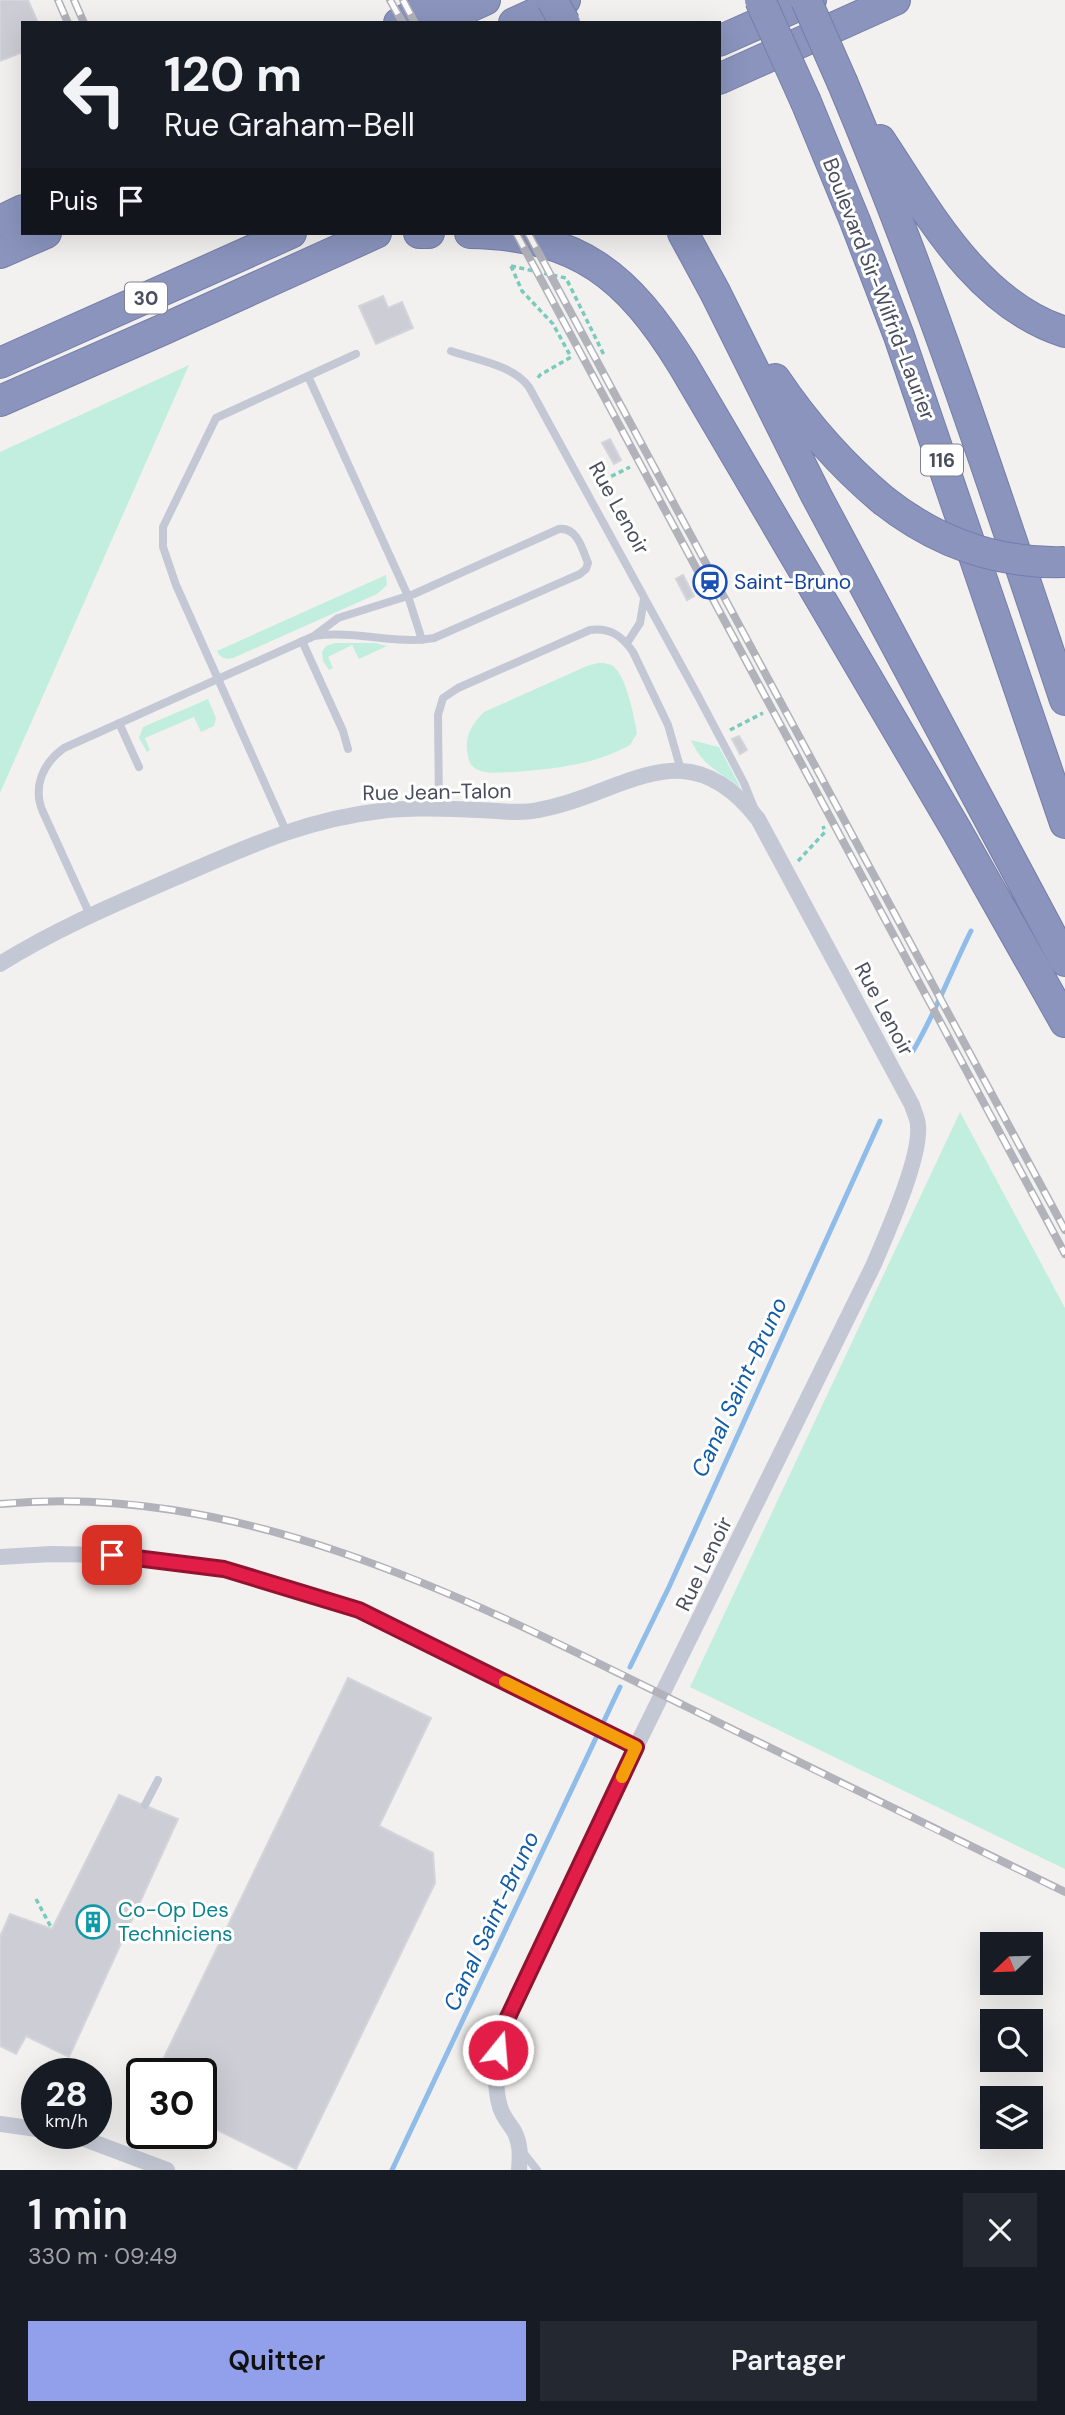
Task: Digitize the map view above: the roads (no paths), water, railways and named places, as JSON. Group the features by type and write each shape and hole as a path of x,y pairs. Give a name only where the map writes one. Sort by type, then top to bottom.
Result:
{"highway":[{"path":"403,21 441,0"},
{"path":"438,21 485,0"},
{"path":"552,0 564,21"},
{"path":"518,21 565,0"},
{"name":"Boulevard Sir-Wilfrid-Laurier","path":"760,0 806,102 903,347 1065,823"},
{"path":"721,40 809,0"},
{"name":"Boulevard Sir-Wilfrid-Laurier","path":"809,0 904,234 940,331 1065,700"},
{"path":"721,78 895,0"},
{"path":"843,84 943,234 963,258 1012,304 1043,323 1065,332"},
{"path":"0,221 21,212"},
{"path":"0,253 41,235"},
{"name":"30","path":"0,363 287,235"},
{"path":"0,401 372,235"},
{"path":"498,235 512,236 571,252 589,260 614,278 653,319 683,365 900,732 1065,1022"},
{"path":"684,235 811,486 1065,961"},
{"path":"715,292 810,428 850,471 883,500 937,536 977,551 1019,560 1065,562"}],"street":[{"name":"Rue Jean-Talon","path":"0,964 40,939 90,915 286,831 347,816 401,809 536,811 578,800 644,774 681,770 716,782 741,800 758,819"},
{"name":"Rue Lenoir","path":"520,2148 503,2115 498,2096 496,2065 500,2034 636,1747 874,1264 917,1146 918,1126 912,1105 758,819"},
{"path":"0,1557 112,1555 224,1569 359,1610 636,1747"},
{"path":"0,2124 21,2127"},
{"path":"519,2170 520,2148"},
{"path":"111,2149 167,2170"}],"lane":[{"name":"Rue Lenoir","path":"451,351 510,372 522,378 531,390 744,783 758,819"},
{"path":"286,831 217,679 166,557 163,527 216,418 356,354"},
{"path":"308,376 408,596 422,640"},
{"path":"90,915 40,805 39,784 47,765 64,748 313,636 338,618 408,596 559,529 567,528 573,532 588,563 580,574 446,634 422,640 330,633 313,636"},
{"path":"627,643 642,617 644,596"},
{"path":"439,810 438,715 443,698 448,693 590,629 607,630 627,643 668,725 681,770"},
{"path":"302,641 343,731 348,749"},
{"path":"119,723 139,767"},
{"path":"145,1805 158,1780"},
{"path":"520,2148 537,2170"}],"waterway":[{"name":"Canal Saint-Bruno","path":"913,1051 971,931"},
{"name":"Canal Saint-Bruno","path":"630,1667 669,1587 880,1121"},
{"name":"Canal Saint-Bruno","path":"392,2170 620,1687"}],"railway":[{"path":"58,0 67,21"},
{"path":"74,0 83,21"},
{"path":"390,0 402,21"},
{"path":"403,0 414,21"},
{"path":"517,235 1065,1254"},
{"path":"529,235 1065,1230"},
{"path":"0,1504 91,1502 181,1511 269,1530 356,1558 525,1628 1065,1892"}],"place":[{"name":"Saint-Bruno","path":"710,582"},
{"name":"Co-Op Des Techniciens","path":"93,1922"}]}
